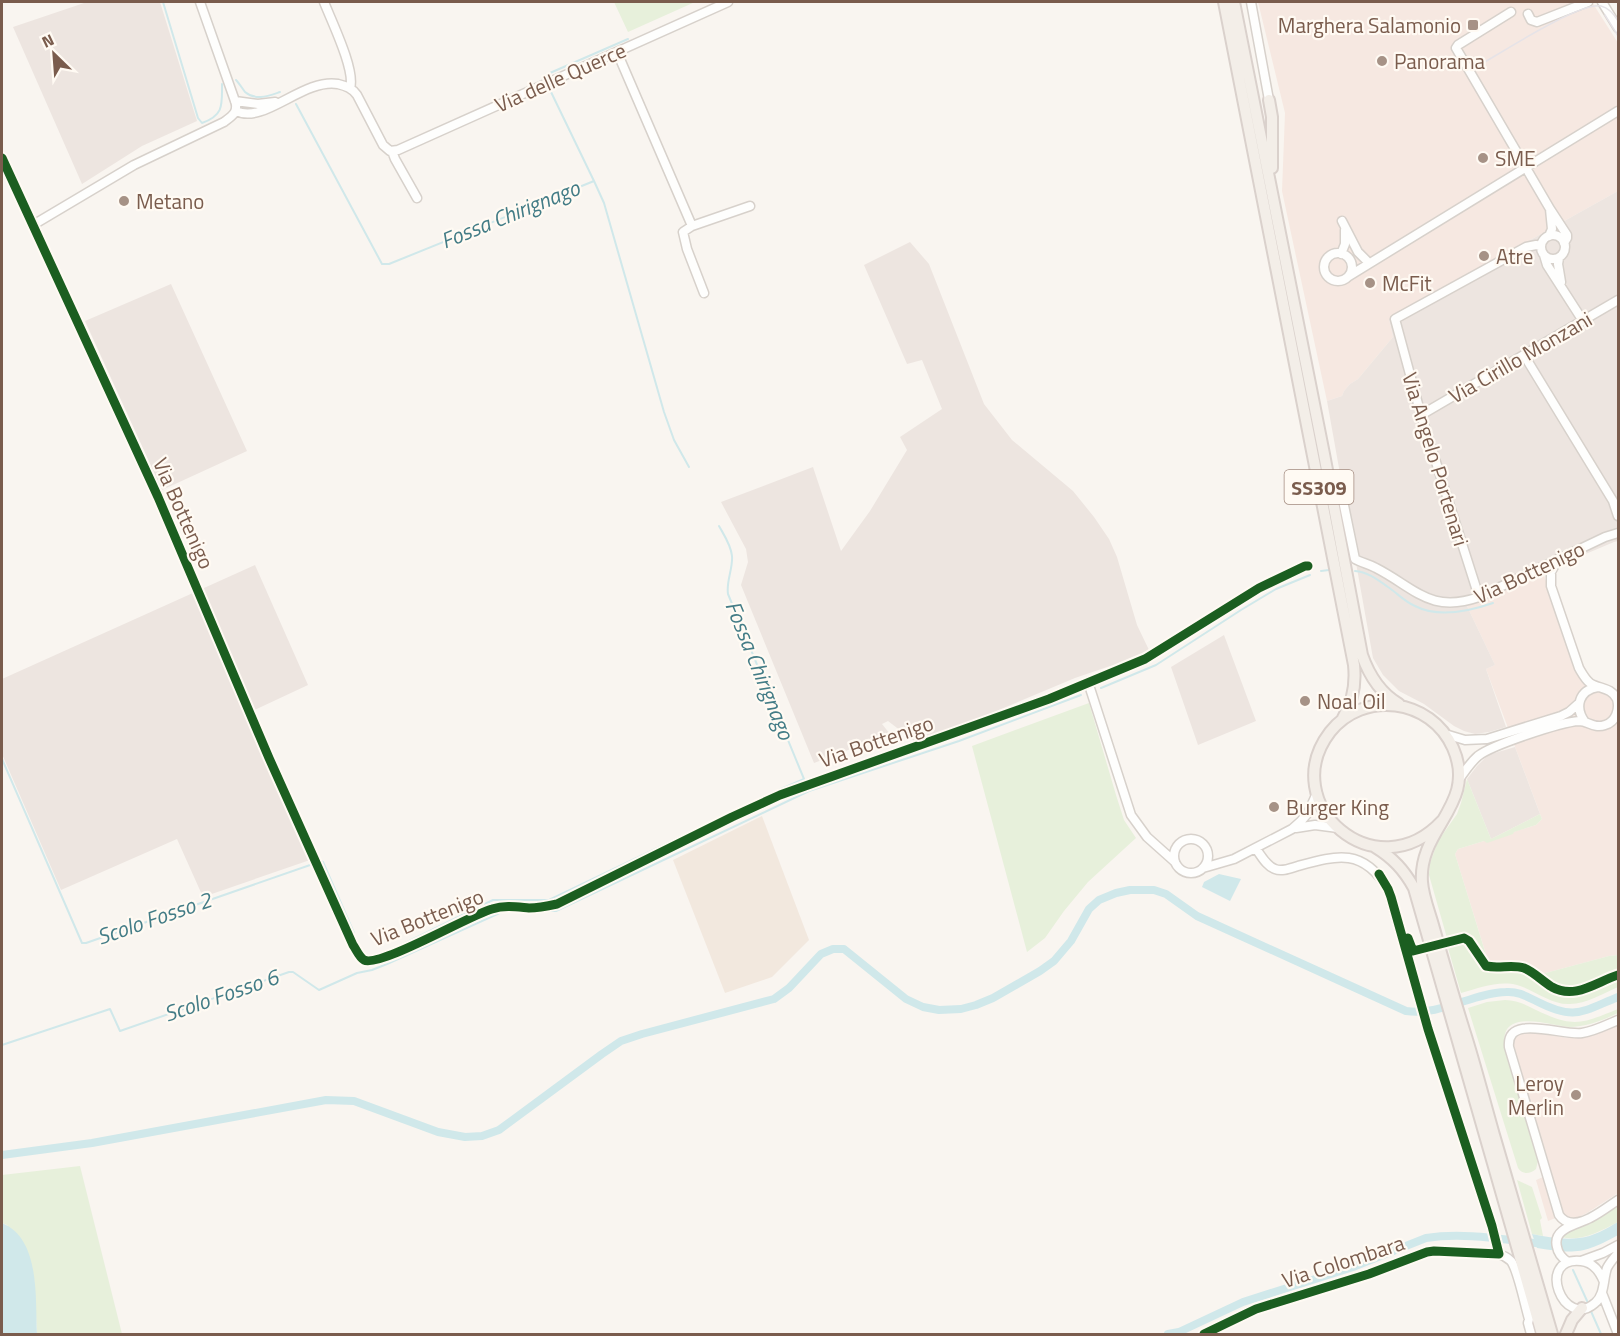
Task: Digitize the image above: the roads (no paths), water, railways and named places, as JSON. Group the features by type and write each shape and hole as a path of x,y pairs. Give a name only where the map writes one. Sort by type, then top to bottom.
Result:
{"main road":[{"name":"SS309","path":"1224,2 1354,665 1354,690 1341,721"},
{"name":"SS309","path":"1234,2 1362,655 1374,681 1386,695 1402,706 1426,716 1445,734 1456,757 1458,781 1455,798 1432,837 1425,856 1422,875 1422,885 1447,991"},
{"path":"1269,100 1272,117 1272,192"},
{"name":"SS309","path":"1402,706 1370,706 1341,721 1329,734 1319,753 1315,776 1317,793 1325,812 1338,828 1351,838 1374,846 1407,845 1426,836 1442,821"},
{"name":"SS309","path":"1374,846 1401,868 1414,888 1447,991 1517,1232 1542,1335"},
{"name":"SS309","path":"1524,1257 1552,1335"},
{"path":"1566,1335 1572,1320 1589,1306"}],"street":[{"path":"33,225 134,165 214,128 236,111 237,106 200,2"},
{"path":"324,2 347,61 352,81 350,88"},
{"name":"Via delle Querce","path":"392,151 728,2"},
{"path":"1251,2 1269,100"},
{"path":"1527,14 1531,20 1537,22 1588,2"},
{"path":"1602,2 1618,28"},
{"path":"1511,12 1456,48 1567,235 1564,243"},
{"path":"617,52 692,226"},
{"path":"236,111 249,115 268,109 316,85 326,83 350,88 357,95 383,145 392,151 417,198"},
{"path":"235,100 258,104 284,100"},
{"path":"1372,260 1363,262 1337,254 1325,263 1325,271 1330,278 1336,281 1345,279 1372,260 1618,111"},
{"name":"Via Bottenigo","path":"2,158 158,497 273,768 353,945 363,959 378,960 495,908 503,906 543,907 557,904 780,795 1004,715 1145,659 1259,588 1308,566"},
{"path":"705,293 687,249 683,235 685,231 692,226 750,206"},
{"path":"1549,236 1550,209"},
{"path":"1349,276 1352,268 1347,257 1343,222 1358,252 1372,260"},
{"path":"1562,286 1558,264 1565,250 1564,243 1558,236 1549,236 1543,240 1542,251 1547,265 1583,321"},
{"path":"1347,257 1354,249 1353,243"},
{"name":"Via Angelo Portenari","path":"1479,597 1421,415 1395,319 1526,247 1542,251"},
{"path":"1542,251 1550,259 1559,258"},
{"name":"Via Cirillo Monzani","path":"1421,415 1618,300"},
{"path":"1524,355 1615,501 1618,524"},
{"name":"Via Bottenigo","path":"1340,486 1355,559 1375,567 1426,598 1443,602 1460,602 1479,597 1605,537 1618,524"},
{"path":"1458,781 1470,763 1491,748 1566,723 1585,722 1599,727 1609,724 1616,716 1618,707 1615,692 1591,684 1579,668 1551,586 1551,572 1558,560"},
{"path":"1088,682 1131,815 1154,844 1176,862"},
{"path":"1445,734 1465,740 1487,739 1561,716 1578,704 1582,694 1587,690 1599,687"},
{"path":"1578,704 1585,722"},
{"path":"1181,843 1175,852 1176,862 1179,868 1195,873 1256,849 1292,829 1308,813 1317,793"},
{"path":"1292,829 1310,825 1338,828"},
{"path":"1154,844 1172,846 1191,839 1196,840 1205,846 1214,859 1224,862"},
{"path":"1256,849 1267,864 1276,870 1340,857 1361,862 1378,874 1388,889 1427,1026 1492,1226 1498,1251 1512,1262 1529,1319 1531,1335"},
{"path":"1203,868 1208,861 1208,853"},
{"path":"1583,1221 1568,1222 1562,1220 1559,1215 1508,1041 1510,1035 1518,1029 1528,1027 1571,1034 1584,1033 1597,1030 1618,1020"},
{"path":"1604,1282 1596,1268 1587,1262 1567,1261 1559,1253 1556,1244 1557,1237 1564,1229 1583,1221 1618,1200"},
{"path":"1580,1261 1618,1245"},
{"name":"Via Colombara","path":"1204,1335 1256,1309 1369,1274 1427,1252 1498,1251"},
{"path":"1618,1253 1609,1264 1602,1293 1618,1334"},
{"path":"1567,1261 1558,1273 1557,1289 1561,1297 1574,1307 1603,1306 1609,1314"},
{"path":"1589,1306 1602,1293"}],"water":[{"path":"1219,874 1241,879 1230,901 1202,887 1204,882"},
{"path":"1618,1222 1618,1235 1596,1246 1579,1251 1537,1248 1532,1234 1573,1239 1600,1232"},
{"path":"2,1223 15,1231 24,1242 30,1256 35,1288 37,1334 2,1334"}],"waterway":[{"name":"Fossa Chirignago","path":"163,2 198,118 202,123 218,113 222,98 222,84"},
{"path":"543,76 628,39"},
{"name":"Fossa Chirignago","path":"236,80 249,95 262,97 280,92"},
{"path":"551,92 594,181"},
{"name":"Fossa Chirignago","path":"296,104 382,264 389,264 594,181 604,203 664,412 674,440 689,467"},
{"name":"Scolo Fosso 2","path":"395,948 493,900 549,900 804,779 728,594 732,556 729,544 719,526"},
{"path":"1321,571 1329,570"},
{"path":"1355,571 1373,577 1408,602 1424,610 1454,612 1493,603"},
{"path":"1101,688 1156,665 1276,589 1310,575"},
{"name":"Scolo Fosso 6","path":"538,911 556,911 809,791 959,741 1081,695"},
{"name":"Scolo Fosso 2","path":"2,759 82,943 313,864"},
{"name":"Scolo Fosso 2","path":"320,861 323,862 354,933"},
{"path":"2,1155 92,1143 326,1100 354,1101 438,1132 465,1137 482,1136 499,1130 621,1041 774,999 789,988 821,954 833,949 844,949 906,999 923,1007 939,1010 961,1009 976,1005 993,998 1054,961 1071,941 1089,909 1099,900 1130,890 1154,890 1166,894 1197,916 1406,1011 1432,1010 1493,993 1510,992 1521,994 1560,1011 1578,1012 1618,997"},
{"name":"Scolo Fosso 6","path":"2,1045 110,1009 120,1031 289,972 293,972 319,990 357,973 387,964 504,911 520,911"},
{"path":"1168,1334 1179,1332 1243,1302 1353,1267 1426,1238 1470,1236 1544,1244"},
{"path":"1573,1270 1588,1303"},
{"path":"1590,1309 1601,1334"}],"tram line":[{"path":"1478,66 1558,20 1590,7 1606,8 1618,21"},
{"path":"1605,15 1618,36"}],"place":[{"name":"Marghera Salamonio","path":"1473,25"},
{"name":"Panorama","path":"1382,61"},
{"name":"SME","path":"1483,158"},
{"name":"Metano","path":"124,201"},
{"name":"Atre","path":"1484,256"},
{"name":"McFit","path":"1370,283"},
{"name":"Noal Oil","path":"1305,701"},
{"name":"Burger King","path":"1274,807"},
{"name":"Leroy Merlin","path":"1576,1095"}]}
